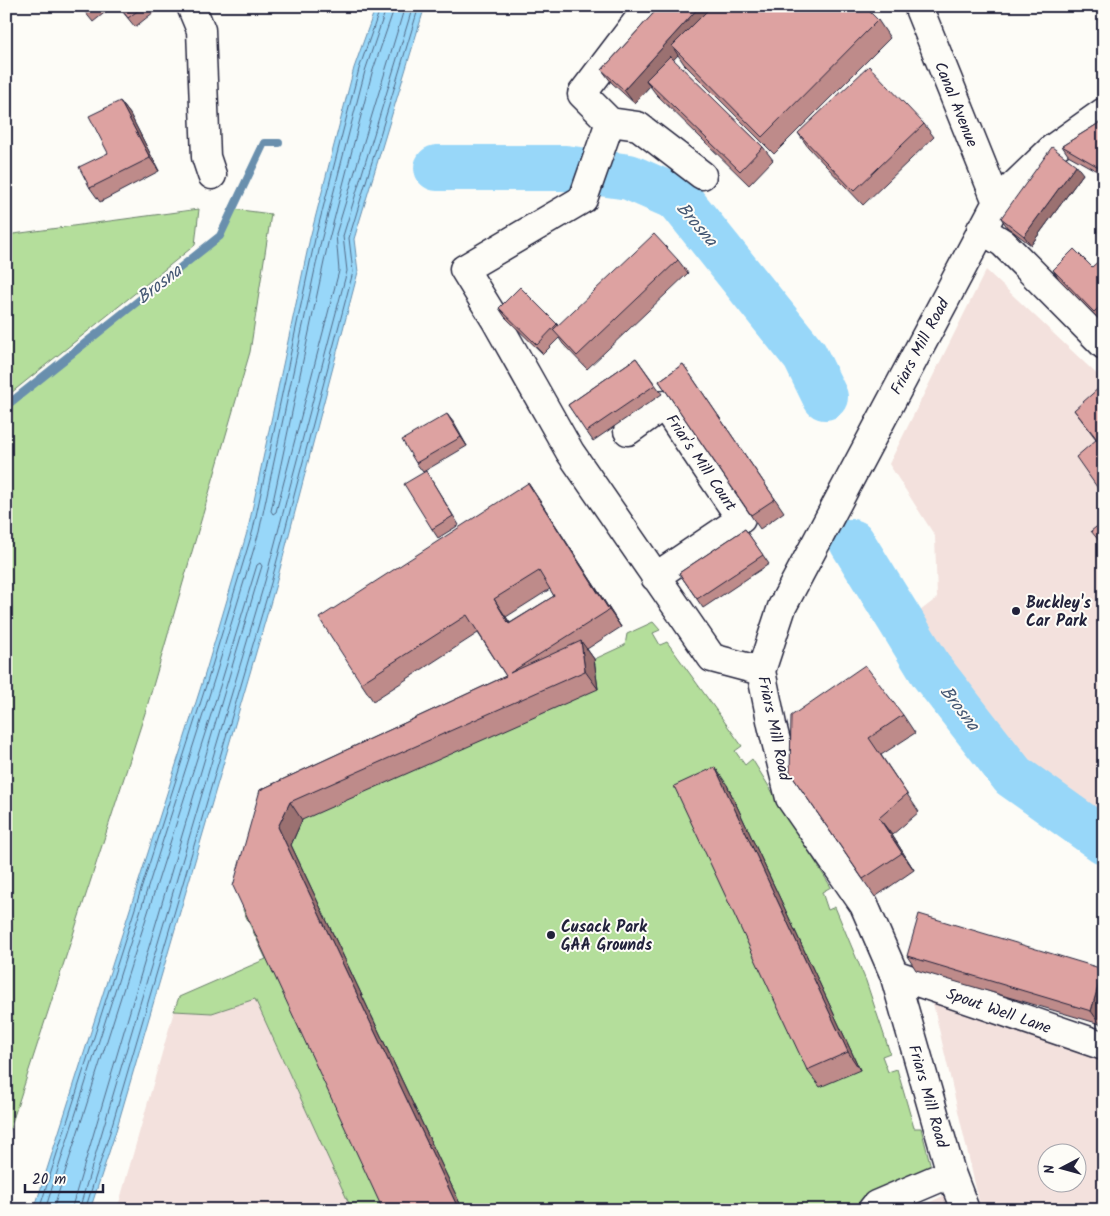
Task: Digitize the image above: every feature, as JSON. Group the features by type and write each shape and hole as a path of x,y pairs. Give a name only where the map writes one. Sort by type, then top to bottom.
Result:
{"street":[{"path":"192,6 201,30 206,157 212,175"},
{"path":"649,6 582,94 610,122 638,126 702,175"},
{"name":"Canal Avenue","path":"918,6 997,202"},
{"name":"Friars Mill Road","path":"964,1210 951,1173 894,974 864,904 790,798 761,671 782,607 997,202 1052,149 1104,112"},
{"path":"610,122 583,199 464,269 496,320 570,452 712,658 761,671"},
{"path":"981,229 1003,243 1104,345"},
{"name":"Friar's Mill Court","path":"628,430 664,405 741,519 655,577"},
{"name":"Spout Well Lane","path":"894,974 1104,1046"},
{"path":"872,1210 876,1205 951,1173"}],"shaded area":[{"path":"986,270 1104,381 1104,825 1074,805 996,738 907,621 937,598 935,536 889,464"},
{"path":"255,999 352,1210 117,1210 174,1011 212,1013"},
{"path":"932,999 1104,1034 1104,1210 981,1210"},
{"path":"947,1194 950,1210 914,1210"}],"green space":[{"path":"199,209 195,245 6,397 6,235"},
{"path":"233,209 271,214 250,352 146,710 6,1141 6,406 220,236"},
{"name":"Cusack Park GAA Grounds","path":"653,622 660,630 653,633 660,645 667,642 742,746 735,751 745,765 752,759 831,887 822,892 828,910 835,907 866,981 890,1053 882,1056 888,1072 897,1069 914,1128 921,1128 931,1167 864,1202 854,1210 352,1210 255,999 212,1013 174,1011 179,997 266,959 243,910 273,808 625,645 627,634"}],"water":[{"path":"376,6 425,6 354,239 358,272 276,584 115,1134 90,1210 34,1210 205,674 248,529 310,238 354,68"}],"building":[{"path":"81,6 96,6 87,13"},
{"path":"119,6 144,6 128,18"},
{"path":"660,6 700,6 624,90 602,70"},
{"path":"712,6 864,6 878,20 762,137 672,46"},
{"path":"670,56 763,147 740,171 646,80"},
{"path":"869,66 924,124 854,191 798,133"},
{"path":"120,101 150,158 90,188 79,167 108,153 89,116"},
{"path":"1104,120 1104,167 1102,169 1062,146"},
{"path":"1052,147 1076,165 1024,236 1001,218"},
{"path":"654,234 678,260 577,356 553,330"},
{"path":"1074,249 1092,267 1104,258 1104,303 1094,312 1053,270"},
{"path":"520,287 557,324 537,345 499,308"},
{"path":"636,358 655,385 586,432 568,405"},
{"path":"683,364 775,499 751,515 659,381"},
{"path":"1100,387 1104,392 1104,497 1076,457 1097,439 1074,410"},
{"path":"447,414 461,437 416,463 402,440"},
{"path":"426,471 453,516 432,529 404,484"},
{"path":"528,483 609,610 510,673 581,641 585,671 290,802 278,827 459,1210 383,1210 233,886 260,790 506,676 467,615 361,683 319,618","holes":["539,571 554,596 509,624 494,599"]},
{"path":"1104,521 1104,547 1091,531"},
{"path":"745,529 763,555 697,599 679,573"},
{"path":"865,665 903,715 869,738 907,794 879,818 902,853 863,879 790,773 791,716"},
{"path":"715,767 848,1052 807,1070 674,786"},
{"path":"919,914 1103,969 1091,1011 907,956"},
{"path":"1104,996 1104,1007 1100,1006"}],"waterway":[{"name":"Brosna","path":"6,406 220,236 264,143 279,143"},
{"name":"Brosna","path":"437,168 565,168 629,177 679,199 805,356 825,397"},
{"name":"Brosna","path":"852,542 932,672 1013,776 1104,841"}],"place":[{"name":"Buckley's Car Park","path":"1016,611"},
{"name":"Cusack Park GAA Grounds","path":"551,935"}]}
